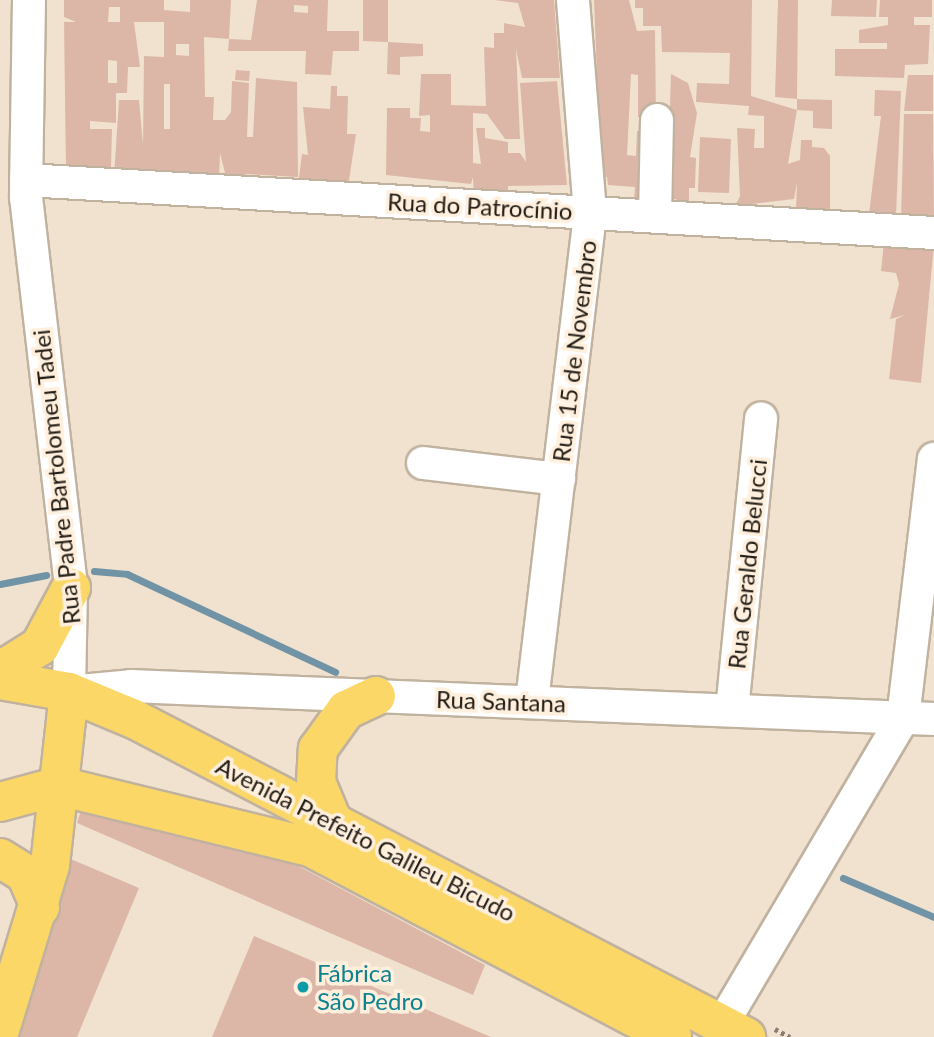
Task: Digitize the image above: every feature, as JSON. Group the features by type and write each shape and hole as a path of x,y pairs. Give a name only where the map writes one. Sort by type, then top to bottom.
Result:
{"main road":[{"path":"0,671 40,646 71,589"},
{"name":"Avenida Prefeito Galileu Bicudo","path":"0,680 69,692 332,820 728,1033"},
{"name":"Rua Padre Bartolomeu Tadei","path":"0,1030 40,906 59,786 69,692"},
{"path":"332,820 316,782 318,749 346,710 376,696"},
{"name":"Avenida Prefeito Galileu Bicudo","path":"0,802 59,786 310,847 671,1037"},
{"path":"0,858 26,874 40,906"}],"street":[{"name":"Rua Padre Bartolomeu Tadei","path":"29,0 14,69 18,191 71,589 69,692"},
{"name":"Rua 15 de Novembro","path":"532,701 590,212 573,0"},
{"path":"654,216 657,120"},
{"name":"Rua do Patrocínio","path":"18,191 590,212 934,233"},
{"name":"Rua Geraldo Belucci","path":"732,710 761,418"},
{"path":"728,1033 919,718 934,459"},
{"path":"423,463 559,479"},
{"name":"Rua Santana","path":"69,692 131,686 919,718"}],"building":[{"path":"64,0 164,0 164,10 190,12 190,0 231,0 229,39 204,37 205,97 214,97 213,120 225,120 231,112 232,81 249,83 247,137 253,137 256,78 297,82 298,177 246,174 246,182 227,181 220,153 219,181 114,176 119,100 139,100 143,145 144,56 164,57 164,22 134,22 140,67 128,67 127,93 116,93 116,123 90,121 90,129 112,129 111,168 108,176 66,169 64,22 76,22 64,17","holes":["109,7 120,7 120,22 108,22","176,44 189,44 189,56 176,55","108,60 117,61 117,83 108,83","164,84 170,84 170,129 164,129"]},
{"path":"257,0 328,0 327,31 359,31 359,51 333,51 331,75 305,74 306,51 228,51 229,39 251,40","holes":["294,5 308,6 308,13 294,12"]},
{"path":"363,0 388,0 388,42 363,41"},
{"path":"495,0 554,0 560,78 522,78 516,49 520,139 505,139 487,114 473,113 473,163 481,164 476,128 485,128 485,138 508,142 508,153 520,153 526,162 520,83 557,81 567,185 508,186 508,197 474,195 473,177 471,184 386,175 387,108 410,108 410,118 421,118 420,131 430,132 430,115 419,116 421,74 451,74 451,105 486,106 484,47 494,48 494,33 504,33 504,23 525,27 518,3"},
{"path":"594,0 629,0 637,31 655,30 656,118 638,117 638,75 631,74 627,155 636,156 637,131 656,132 651,201 634,199 635,187 608,185 607,177 601,177"},
{"path":"635,0 752,0 751,96 797,110 788,164 800,160 801,140 812,140 812,147 824,148 830,156 830,212 796,209 797,182 794,199 735,206 740,196 737,128 755,129 754,148 764,148 764,116 748,115 749,106 696,102 697,83 729,84 730,53 662,52 661,26 643,26 643,8 635,8"},
{"path":"778,0 798,0 797,99 775,97"},
{"path":"832,0 877,0 876,17 831,16"},
{"path":"880,0 932,0 932,17 914,17 914,25 930,25 928,64 905,65 904,78 835,76 835,49 887,49 887,43 859,43 859,30 888,25 888,17 879,17"},
{"path":"388,42 423,44 423,56 400,57 400,75 387,74"},
{"path":"236,70 250,71 249,81 235,80"},
{"path":"671,74 688,83 697,113 690,157 696,158 695,188 689,188 689,203 667,197"},
{"path":"908,75 933,75 933,111 904,111"},
{"path":"331,86 337,86 337,96 348,96 347,134 356,134 348,187 298,185 302,154 308,155 303,107 330,109"},
{"path":"875,90 901,91 896,216 869,214 881,116 874,116"},
{"path":"797,99 832,100 832,129 813,128 813,111 797,110"},
{"path":"904,114 933,114 934,219 901,217"},
{"path":"700,137 731,139 729,193 698,192"},
{"path":"884,242 934,244 921,383 889,379 896,319 905,315 890,319 899,284 896,273 881,271"},
{"path":"81,810 289,861 485,965 473,995 77,823"},
{"path":"66,857 139,888 77,1037 12,1037"},
{"name":"Fábrica São Pedro","path":"254,936 491,1037 212,1037"}],"waterway":[{"path":"94,571 127,574 335,672"},
{"path":"0,584 46,575"},
{"path":"843,878 934,917"}],"place":[{"name":"Fábrica São Pedro","path":"303,987"}]}
